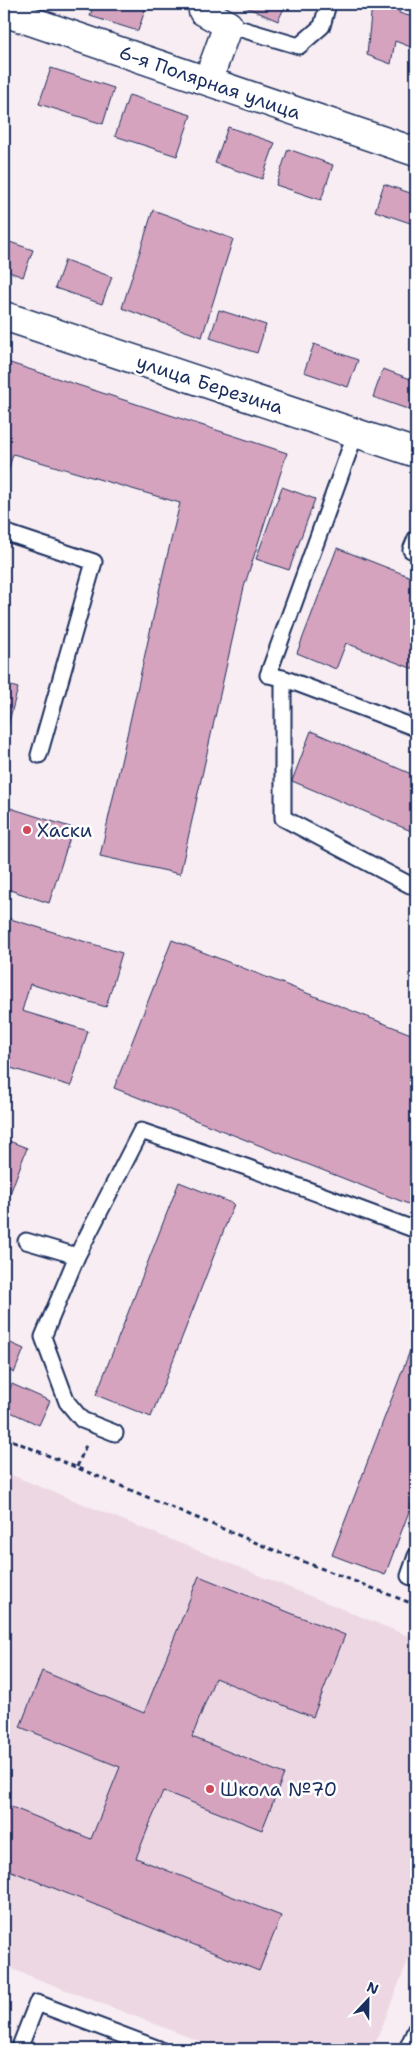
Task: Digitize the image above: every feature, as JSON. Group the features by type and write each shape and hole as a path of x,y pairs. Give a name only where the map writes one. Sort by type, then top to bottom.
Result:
{"street":[{"path":"206,4 203,11 228,25 208,80"},
{"name":"6-я Полярная улица","path":"4,12 416,152"},
{"name":"улица Березина","path":"4,316 416,453"}],"lane":[{"path":"228,25 299,46 322,26 328,4"},
{"path":"356,432 268,675 283,678 416,728"},
{"path":"4,532 94,562 39,755"},
{"path":"283,678 283,818 410,886"},
{"path":"115,1433 82,1420 67,1402 43,1337 77,1256 142,1131 416,1230"},
{"path":"26,1240 77,1256"},
{"path":"416,1556 409,1576 416,1579"},
{"path":"19,2049 38,2003 159,2049"},
{"path":"407,2049 416,2029"}],"path":[{"path":"4,1437 271,1549 416,1605"}],"shaded area":[{"name":"Школа №70","path":"4,1472 416,1639 416,1940 373,2049 220,2049 4,1966"}],"building":[{"path":"94,4 147,4 138,31 90,16"},
{"path":"239,4 286,4 278,21"},
{"path":"372,4 400,4 399,13 416,18 416,49 395,41 391,64 367,55"},
{"path":"51,68 114,88 103,124 39,104"},
{"path":"129,95 191,115 177,156 115,136"},
{"path":"228,127 275,143 262,179 215,163"},
{"path":"288,149 333,165 321,200 276,185"},
{"path":"384,184 416,195 416,225 375,211"},
{"path":"153,210 233,239 202,337 122,308"},
{"path":"4,240 33,250 23,277 4,270"},
{"path":"65,260 112,277 102,304 55,288"},
{"path":"219,310 266,325 257,353 210,338"},
{"path":"314,344 358,360 348,387 304,372"},
{"path":"4,361 287,453 244,587 180,874 100,856 180,503 13,454 4,485"},
{"path":"383,369 416,381 416,412 373,397"},
{"path":"282,487 315,499 289,570 256,559"},
{"path":"337,548 416,579 416,670 346,643 336,669 297,653"},
{"path":"4,684 18,688 4,740"},
{"path":"311,731 416,776 416,833 292,781"},
{"path":"4,806 73,828 49,903 4,888"},
{"path":"4,917 122,953 106,1007 30,984 22,1011 88,1031 71,1086 4,1066"},
{"path":"172,940 416,1036 416,1207 114,1088"},
{"path":"4,1139 27,1148 4,1210"},
{"path":"179,1182 234,1204 151,1417 96,1395"},
{"path":"416,1335 416,1493 385,1575 332,1555"},
{"path":"4,1340 24,1349 14,1373 4,1368"},
{"path":"12,1384 50,1401 39,1425 4,1409 4,1401"},
{"path":"199,1576 345,1635 313,1717 215,1678 192,1737 284,1774 262,1830 163,1791 136,1858 281,1916 259,1971 4,1868 4,1804 91,1839 120,1767 20,1727 42,1671 144,1713"}],"place":[{"name":"Хаски","path":"27,830"},
{"name":"Школа №70","path":"210,1789"}]}
